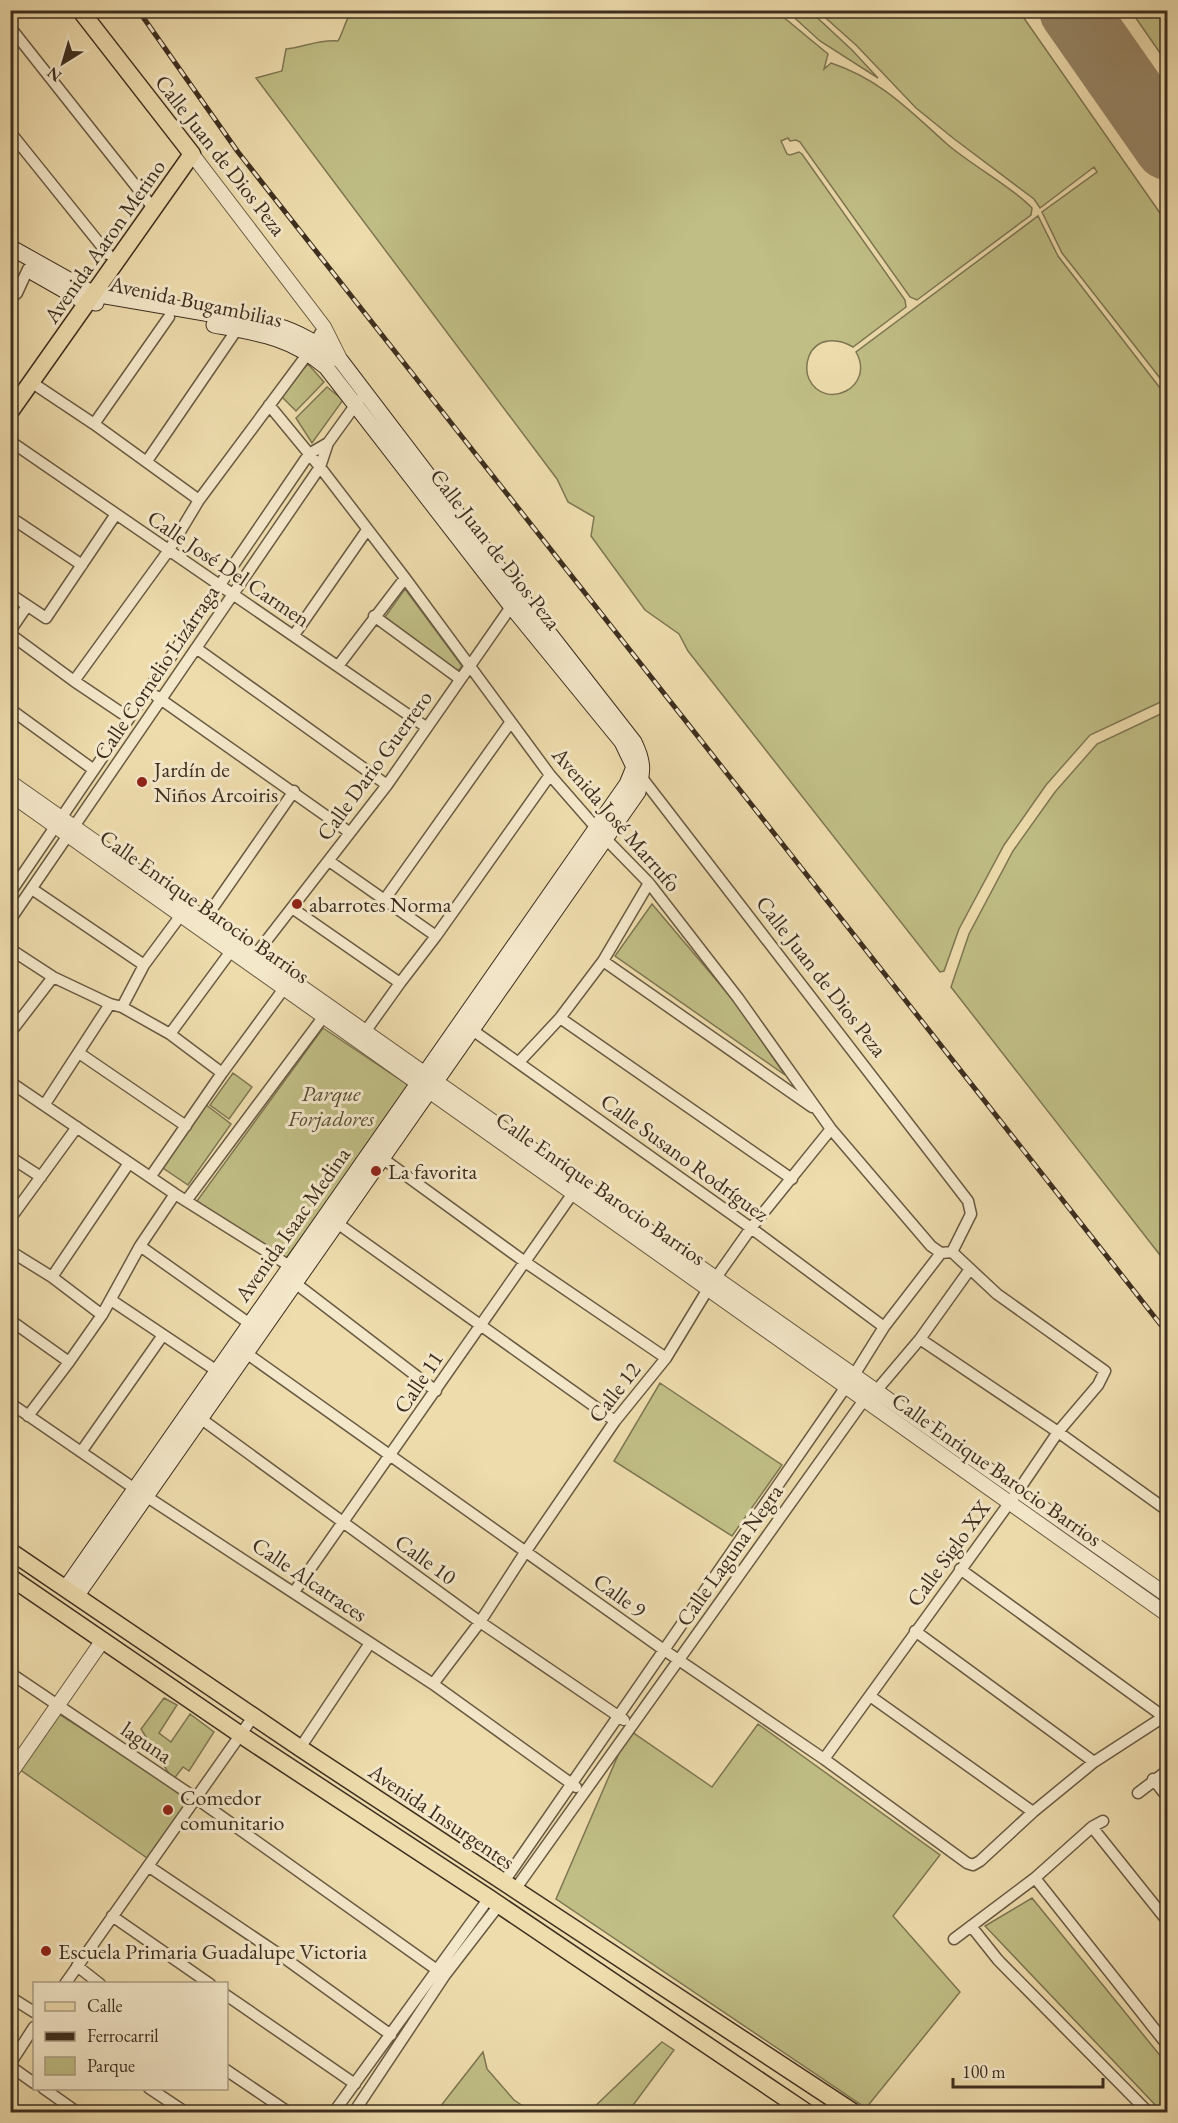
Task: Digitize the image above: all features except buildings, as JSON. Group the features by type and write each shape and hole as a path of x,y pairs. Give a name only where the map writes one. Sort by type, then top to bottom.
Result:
{"main road":[{"name":"Calle Juan de Dios Peza","path":"80,10 189,150"},
{"name":"Avenida Aaron Merino","path":"10,412 86,296 189,150"},
{"name":"Avenida Aaron Merino","path":"10,392 86,296 108,254 150,205"},
{"name":"Avenida Bugambilias","path":"10,247 86,296 241,324 312,347"},
{"name":"Avenida Bugambilias","path":"10,259 86,296 169,317 241,324"},
{"name":"Calle Juan de Dios Peza","path":"312,347 341,361 360,399"},
{"name":"Calle Juan de Dios Peza","path":"312,347 326,367 360,399 515,601 634,742 642,759 638,772"},
{"name":"Avenida Isaac Medina","path":"141,1492 200,1418 246,1353 295,1275 601,833 638,792 638,772"},
{"name":"Avenida Isaac Medina","path":"72,1591 141,1492 217,1371 250,1324 295,1275 337,1223 382,1158 427,1082"},
{"name":"Avenida Insurgentes","path":"10,1551 508,1887 853,2112"},
{"name":"Avenida Insurgentes","path":"10,1577 241,1735 806,2112"},
{"path":"585,1963 597,1946"},
{"path":"700,2041 713,2021"}],"street":[{"path":"10,27 150,205"},
{"path":"10,132 108,254"},
{"name":"Calle Juan de Dios Peza","path":"189,150 324,327 341,361"},
{"path":"10,299 17,293 28,269"},
{"path":"94,424 169,317"},
{"path":"147,461 241,324"},
{"path":"74,681 169,550 199,500 312,347 324,327"},
{"path":"31,382 147,461 199,500"},
{"name":"Calle Cornelio Lizárraga","path":"10,920 320,467 328,443 360,399"},
{"name":"Avenida José Marrufo","path":"269,405 405,578 510,723 550,774 601,833 649,883 738,998 831,1129 931,1246 946,1253"},
{"name":"Calle José Del Carmen","path":"10,441 426,728"},
{"name":"Calle Cornelio Lizárraga","path":"10,893 309,454 328,443"},
{"path":"10,594 46,618 116,514"},
{"path":"10,517 82,565"},
{"path":"294,635 367,530"},
{"path":"338,666 405,578"},
{"name":"Calle Dario Guerrero","path":"255,954 387,785 515,601"},
{"path":"27,606 10,632 74,681 129,718"},
{"path":"374,616 460,680"},
{"path":"196,648 387,785"},
{"path":"148,691 294,791 349,832"},
{"path":"10,709 94,770"},
{"path":"385,899 510,723"},
{"name":"Calle Juan de Dios Peza","path":"638,772 968,1201"},
{"path":"365,1032 550,774"},
{"name":"Calle Enrique Barocio Barrios","path":"10,782 59,822 231,951 365,1032 573,1193 712,1284"},
{"path":"205,919 294,791"},
{"name":"Calle Enrique Barocio Barrios","path":"10,794 59,822"},
{"name":"Calle Enrique Barocio Barrios","path":"71,831 255,954 324,1016 427,1082 850,1381 876,1391 1167,1596"},
{"path":"329,861 436,936"},
{"path":"519,1062 560,1018 603,961 649,883"},
{"path":"32,889 144,965"},
{"path":"292,908 400,983"},
{"path":"123,1007 144,965 181,915"},
{"path":"10,948 53,977 111,1004 123,1007 170,1034 222,1073"},
{"path":"170,1034 231,951"},
{"path":"603,961 819,1112"},
{"path":"10,1033 53,977"},
{"path":"151,1176 287,984"},
{"path":"45,1104 111,1004"},
{"path":"186,1201 324,1016"},
{"path":"560,1018 792,1179"},
{"name":"Calle Susano Rodríguez","path":"466,1026 751,1228 884,1327"},
{"path":"79,1053 186,1126"},
{"path":"10,1082 295,1275 436,1391"},
{"path":"10,1219 76,1127"},
{"name":"Calle 12","path":"433,1684 480,1622 615,1421 666,1358 712,1284 751,1228 831,1129"},
{"path":"10,1157 41,1177"},
{"path":"382,1158 525,1262 666,1358"},
{"path":"52,1277 129,1163"},
{"name":"Calle 11","path":"294,1592 573,1193"},
{"path":"28,1416 102,1315 140,1246 175,1194"},
{"name":"Calle Laguna Negra","path":"508,1887 571,1784 850,1381 884,1327 946,1253 971,1214 968,1201"},
{"path":"337,1223 615,1421"},
{"path":"140,1246 250,1324"},
{"path":"10,1251 52,1277 102,1315"},
{"path":"946,1253 969,1269"},
{"name":"Calle Laguna Negra","path":"508,1887 584,1792 864,1400 876,1391 920,1339 969,1269"},
{"name":"Calle Siglo XX","path":"824,1759 1018,1491 1058,1432 1098,1385 1105,1371 997,1294 969,1269"},
{"path":"111,1300 217,1371"},
{"path":"10,1320 69,1362"},
{"path":"81,1452 163,1335"},
{"path":"920,1339 1058,1432 1167,1510"},
{"name":"Calle 9","path":"246,1353 664,1650 824,1759 967,1863 974,1865 1033,1812"},
{"name":"Calle Enrique Barocio Barrios","path":"850,1381 864,1400 1167,1615"},
{"name":"Calle Alcatraces","path":"10,1403 433,1684 584,1792"},
{"name":"Calle 10","path":"200,1418 480,1622 632,1725"},
{"path":"741,1539 756,1550"},
{"path":"870,1696 1033,1812 1094,1762 1166,1715 960,1569"},
{"path":"915,1631 1094,1762"},
{"path":"10,1774 103,1640"},
{"path":"300,1748 370,1643"},
{"name":"laguna","path":"10,1673 196,1799 437,1970"},
{"path":"66,1982 254,1717"},
{"path":"1138,1793 1167,1770"},
{"path":"1153,1779 1167,1798"},
{"path":"954,1939 1035,1878 1092,1827 1103,1821"},
{"path":"1092,1827 1167,1922"},
{"path":"148,1866 391,2035"},
{"path":"1035,1878 1167,2046"},
{"path":"334,2112 437,1970 494,1902"},
{"path":"354,2112 494,1902"},
{"path":"112,1916 209,1982"},
{"path":"971,1926 998,1960 1148,2112"},
{"path":"77,1966 99,1982"},
{"path":"10,1996 33,2011"},
{"path":"228,1996 355,2084"},
{"path":"33,2029 10,2065 33,2082"},
{"path":"228,2071 288,2112"},
{"path":"46,2090 77,2112"},
{"path":"152,2090 185,2112"}],"green space":[{"path":"620,10 776,11 828,54 824,69 831,63 849,70 894,97 947,144 1013,191 1032,208 1031,215 917,300 910,297 800,142 790,141 788,138 781,141 787,154 799,152 802,154 905,300 906,307 853,347 835,341 822,342 817,345 807,365 809,379 816,389 826,394 836,394 854,385 859,376 860,365 856,352 1038,216 1058,256 1167,397 1167,699 1090,735 1046,785 1004,845 959,929 944,971 940,972 688,651 679,634 645,610 591,536 594,517 568,502 557,479 256,78 282,71 286,49 325,41 338,41 352,11 603,11 611,17"},
{"path":"787,11 810,11 878,78 820,41"},
{"path":"818,11 1019,11 1167,223 1167,387 1062,253 1042,212 1097,172 1094,167 1040,208 1034,199 916,108 857,46"},
{"path":"1131,11 1167,11 1167,63"},
{"path":"308,364 324,382 296,411 279,394"},
{"path":"327,387 343,400 312,443 296,418"},
{"path":"405,589 462,666 458,671 385,617"},
{"path":"1167,711 1167,1264 951,987 969,934 1013,851 1055,792 1097,744"},
{"path":"652,904 734,1001 785,1075 615,956"},
{"name":"Parque Forjadores","path":"323,1028 411,1087 284,1261 197,1201"},
{"path":"233,1073 252,1087 229,1119 210,1105"},
{"path":"205,1104 231,1124 188,1185 160,1166"},
{"path":"660,1383 782,1465 732,1536 614,1461"},
{"path":"164,1698 177,1705 159,1733 171,1742 190,1714 214,1732 189,1771 183,1767 173,1780 141,1729"},
{"path":"56,1712 193,1800 150,1860 19,1769"},
{"path":"758,1724 940,1855 893,1916 960,1992 866,2108 556,1899 629,1730 712,1787"},
{"path":"1032,1898 1167,2064 1167,2112 1162,2112 985,1926"},
{"path":"662,2042 674,2050 628,2112 589,2112"},
{"path":"483,2052 487,2069 514,2100 532,2112 436,2112"}],"runway":[{"path":"1073,10 1168,146"}],"railway":[{"path":"138,10 238,152 1168,1334"}],"place":[{"name":"Jardín de Niños Arcoiris","path":"142,782"},
{"name":"abarrotes Norma","path":"297,904"},
{"name":"La favorita","path":"376,1171"},
{"name":"Comedor comunitario","path":"168,1810"},
{"name":"Escuela Primaria Guadalupe Victoria","path":"46,1951"}]}
